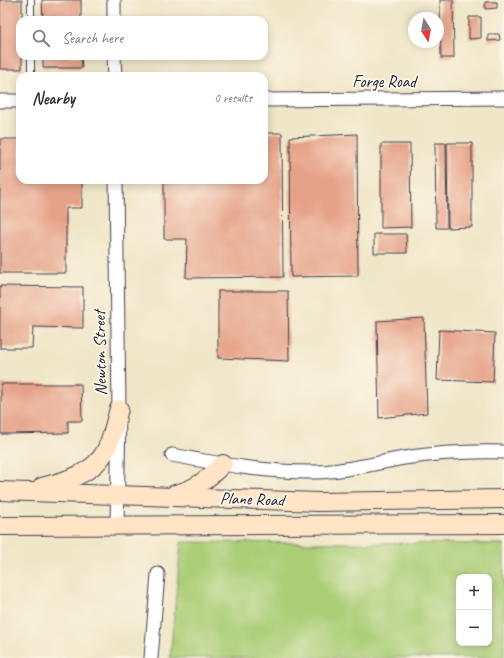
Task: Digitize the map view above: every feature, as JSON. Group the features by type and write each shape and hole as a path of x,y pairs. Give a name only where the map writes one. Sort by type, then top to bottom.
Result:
{"main road":[{"path":"21,492 59,483 81,474 98,463 107,450 119,409"},
{"path":"160,497 179,493 199,484 208,479 223,464"},
{"name":"Plane Road","path":"0,491 318,502 504,498"},
{"name":"Plane Road","path":"0,526 504,524"}],"street":[{"path":"114,0 114,16"},
{"path":"114,60 115,72"},
{"name":"Forge Road","path":"268,100 504,98"},
{"path":"0,101 16,101"},
{"name":"Newton Street","path":"116,184 119,409 118,526"},
{"name":"Plane Road","path":"172,455 223,464 280,471 318,472 347,469 404,458 442,453 504,452"},
{"path":"151,658 158,574"}],"lane":[{"path":"31,0 31,16"},
{"path":"31,60 31,72"}],"green space":[{"path":"181,542 504,544 504,658 170,658"}],"building":[{"path":"0,0 22,0 22,16 16,16 16,60 22,60 22,69 0,69"},
{"path":"42,0 81,0 81,16 43,16"},
{"path":"440,0 453,0 454,58 441,58 441,48 444,48 444,12 440,12"},
{"path":"485,2 497,2 497,8 485,9"},
{"path":"469,17 481,17 481,38 469,39"},
{"path":"488,34 499,34 500,40 488,41"},
{"path":"43,60 81,60 82,68 43,68"},
{"path":"268,133 282,133 283,277 186,278 187,239 164,239 164,184 268,184"},
{"path":"357,134 358,276 291,277 290,137"},
{"path":"0,139 16,139 16,184 82,184 82,208 66,208 66,273 0,273"},
{"path":"435,143 446,143 447,228 436,228"},
{"path":"447,143 472,143 472,227 448,228"},
{"path":"381,144 410,144 411,227 381,228"},
{"path":"374,234 406,234 407,253 374,253"},
{"path":"0,286 83,287 83,328 33,327 32,348 0,348"},
{"path":"218,291 288,291 289,361 218,358"},
{"path":"424,318 427,413 379,418 377,321"},
{"path":"439,330 495,333 493,382 437,380"},
{"path":"1,384 81,384 82,421 68,421 68,433 1,434"}]}
